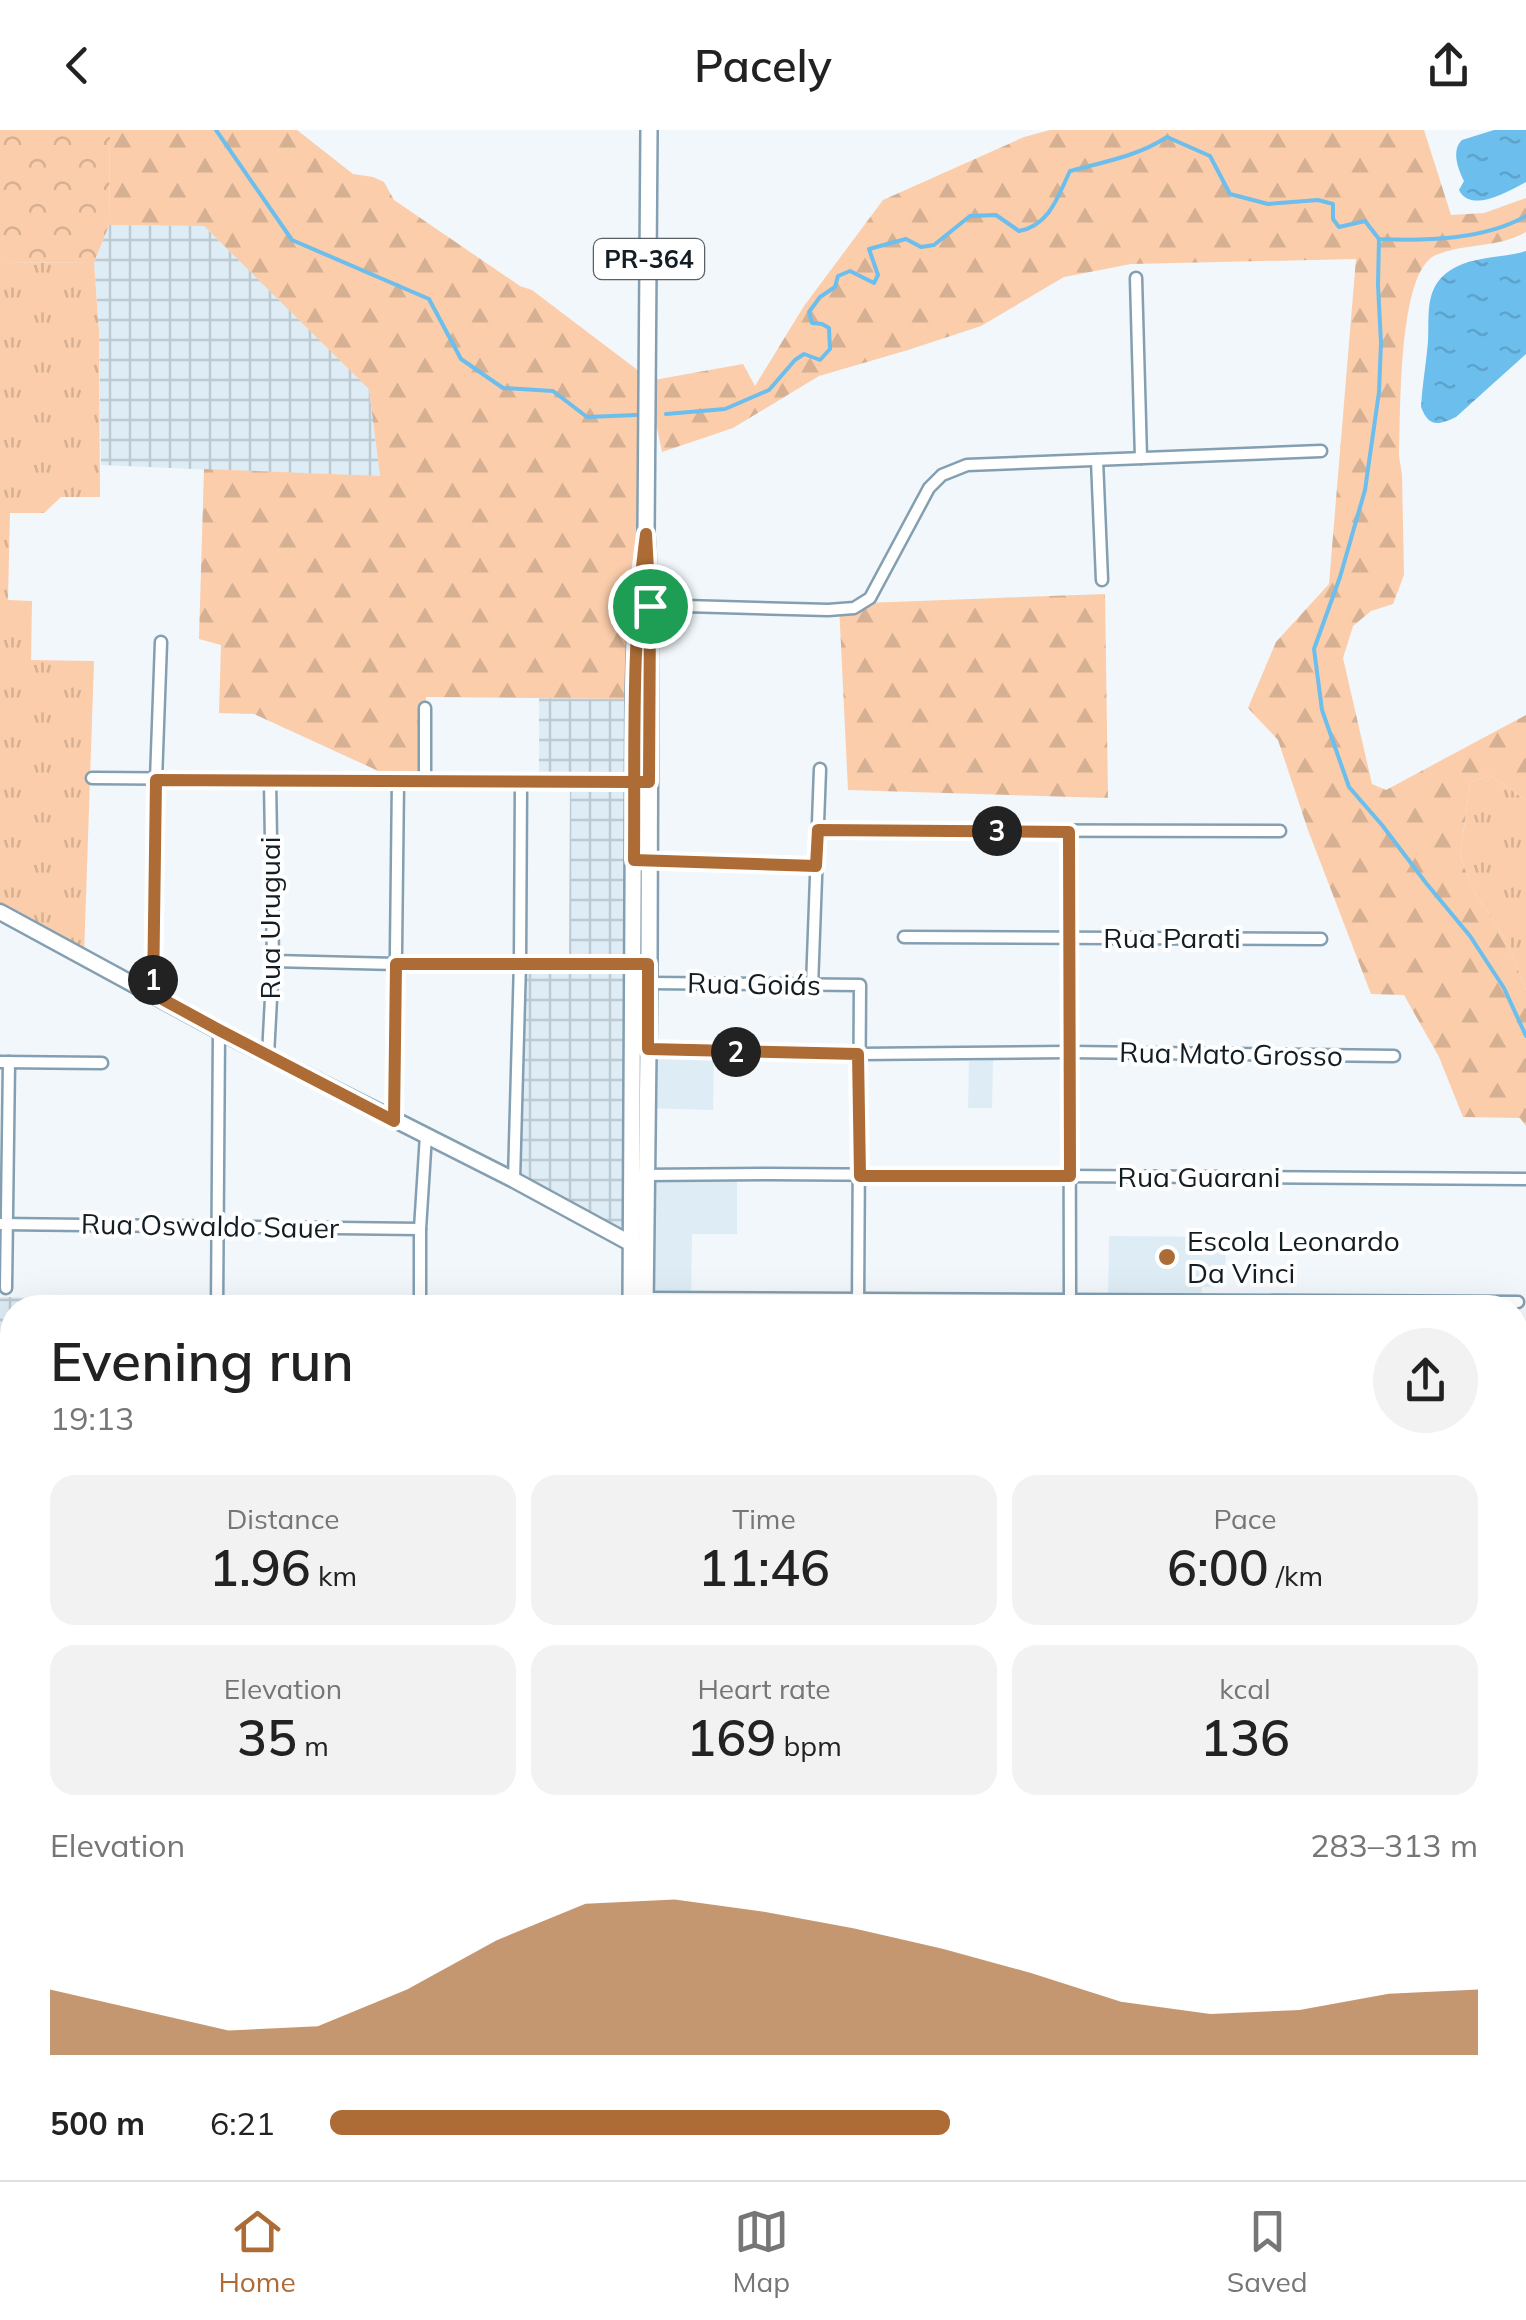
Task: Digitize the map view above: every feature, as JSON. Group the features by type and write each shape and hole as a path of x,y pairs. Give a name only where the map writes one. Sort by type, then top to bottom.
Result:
{"main road":[{"name":"PR-364","path":"646,534 649,130"},
{"path":"642,746 650,606 646,534"},
{"path":"638,1295 642,746 638,598 646,534"},
{"path":"640,1048 648,983 641,964"}],"street":[{"path":"1136,278 1140,458"},
{"path":"650,606 854,608 870,598 929,488 942,475 967,466 1320,450"},
{"path":"1097,460 1102,580"},
{"path":"153,994 161,642"},
{"path":"425,708 425,780"},
{"path":"812,986 820,769"},
{"path":"92,778 642,782"},
{"path":"394,1121 398,780"},
{"name":"Rua Uruguai","path":"268,1055 273,961 270,781"},
{"path":"514,1180 521,782"},
{"path":"818,830 1280,832"},
{"path":"1069,832 1070,1295"},
{"path":"641,860 816,866"},
{"path":"0,912 638,1248"},
{"name":"Rua Parati","path":"904,937 1320,939"},
{"path":"273,961 641,964"},
{"name":"Rua Goiás","path":"648,983 860,985 858,1054"},
{"path":"217,1295 219,1030"},
{"name":"Rua Mato Grosso","path":"640,1048 858,1054 1394,1056"},
{"path":"858,1054 858,1295"},
{"path":"6,1288 4,1062 102,1063"},
{"path":"420,1295 426,1135"},
{"name":"Rua Guarani","path":"639,1175 1526,1178"},
{"name":"Rua Oswaldo Sauer","path":"4,1224 420,1229"}],"shaded area":[{"path":"109,225 204,226 369,388 380,477 101,465 94,263"},
{"path":"539,698 634,699 631,1244 514,1180 520,962 569,962 570,783 539,782"},
{"path":"648,1049 714,1051 713,1110 647,1108"},
{"path":"993,1060 992,1108 968,1108 969,1061"},
{"path":"737,1174 737,1234 692,1234 691,1295 645,1295 647,1175"},
{"name":"Escola Leonardo Da Vinci","path":"1109,1236 1226,1237 1225,1287 1202,1287 1201,1295 1108,1295"}],"green space":[{"path":"0,130 110,130 109,225 94,263 0,262"},
{"path":"110,130 297,130 353,174 384,182 394,200 520,286 532,290 648,378 634,699 426,697 425,780 398,780 254,714 219,713 221,645 199,639 204,469 380,476 369,389 204,226 109,225"},
{"path":"1050,130 1424,130 1451,215 1484,213 1526,198 1526,232 1505,241 1436,255 1423,267 1414,288 1404,347 1400,410 1404,575 1393,604 1371,611 1353,626 1343,658 1372,784 1386,790 1526,715 1526,800 1489,775 1470,783 1460,857 1475,893 1506,940 1526,990 1526,1126 1520,1118 1463,1117 1439,1057 1404,995 1371,994 1278,740 1248,708 1276,642 1329,584 1356,259 1131,264 1064,277 981,326 819,376 733,428 662,452 654,413 654,380 743,364 755,386 804,306 883,200 1024,137"},
{"path":"0,262 94,263 99,331 100,497 61,497 44,513 10,513 8,600 32,601 31,660 94,661 84,956 0,912"},
{"path":"1105,594 1108,798 848,790 839,604"},
{"path":"1489,775 1526,800 1526,990 1506,940 1475,893 1460,857 1470,783"}],"water":[{"path":"1494,130 1526,130 1526,182 1491,198 1472,200 1459,190 1464,181 1457,149 1462,140"},
{"path":"1526,251 1526,354 1456,417 1431,422 1421,407 1430,305 1437,284 1464,263"}],"waterway":[{"path":"216,130 292,240 429,299 461,359 503,388 553,391 587,417 636,415"},
{"path":"666,414 725,409 769,390 804,354 820,360 830,349 829,328 812,323 809,312 820,297 835,287 838,276 850,271 874,283 878,275 869,249 906,239 921,247 934,245 970,216 996,215 1019,231 1030,228 1052,208 1070,171 1133,154 1167,137 1210,156 1230,194 1268,204 1318,200 1333,204 1333,219 1339,227 1365,221 1379,239 1473,234 1526,216"},
{"path":"1379,239 1379,392 1365,490 1314,649 1322,710 1349,787 1470,936 1504,988 1526,1036"}],"place":[{"name":"Escola Leonardo Da Vinci","path":"1167,1257"}],"route":[{"path":"650,606 646,534 638,598 634,699 634,782 634,860 816,866 818,830 1069,832 1070,1176 860,1176 858,1054 648,1049 648,964 396,964 394,1121 153,994 156,780 425,780 521,782 634,782 649,782 650,606"}]}
